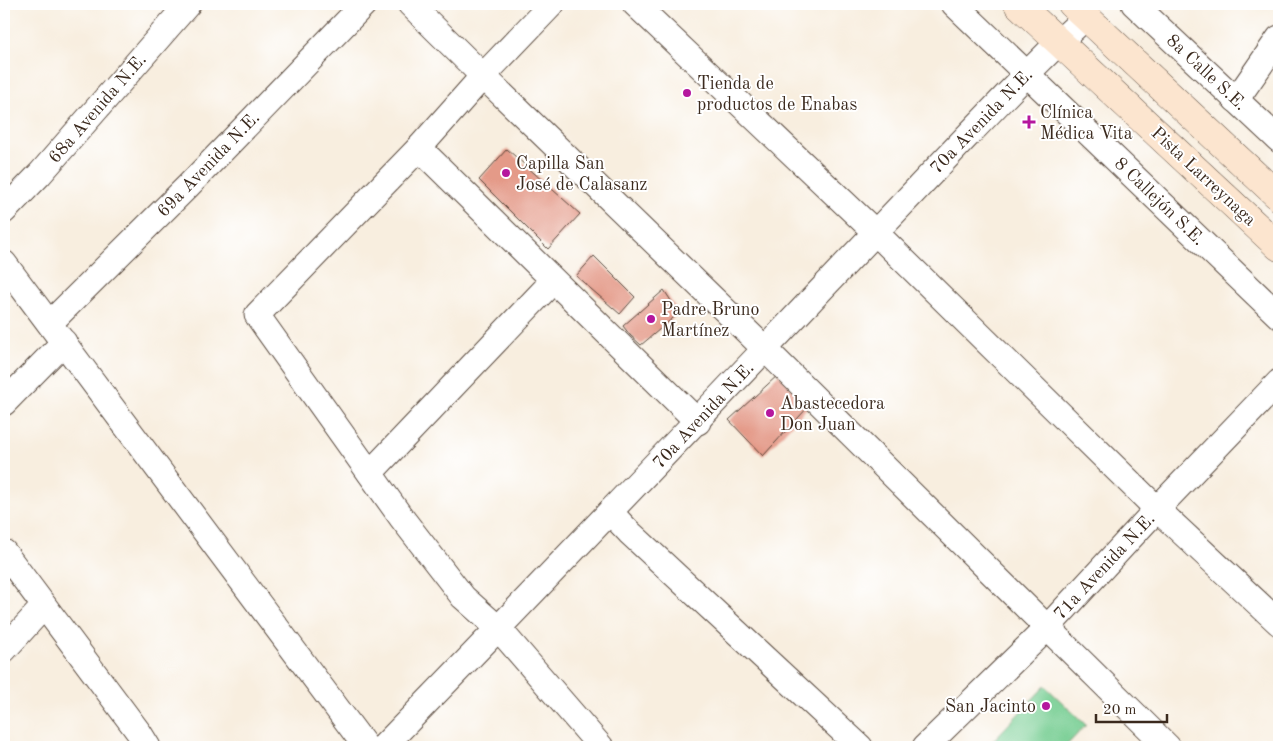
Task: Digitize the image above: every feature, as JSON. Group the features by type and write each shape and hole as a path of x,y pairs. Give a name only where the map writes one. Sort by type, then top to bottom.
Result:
{"main road":[{"name":"Pista Larreynaga","path":"1018,4 1279,247"},
{"name":"Pista Larreynaga","path":"1078,11 1279,197"}],"street":[{"name":"68a Avenida N.E.","path":"4,211 40,174 188,4"},
{"name":"69a Avenida N.E.","path":"4,404 57,332 188,186 364,4"},
{"path":"410,4 765,349 1168,747"},
{"path":"552,4 483,76 419,148 257,315 401,517 463,597 499,629 602,747"},
{"path":"635,4 875,232 1157,509 1279,623"},
{"name":"8 Callejón S.E.","path":"954,4 1279,316"},
{"name":"8a Calle S.E.","path":"1134,4 1279,140"},
{"name":"70a Avenida N.E.","path":"383,747 698,422 875,232 1058,41 1078,11"},
{"path":"1236,100 1279,38"},
{"path":"419,148 698,422"},
{"path":"4,263 366,747"},
{"path":"370,473 553,281"},
{"name":"71a Avenida N.E.","path":"925,747 1047,628 1157,509 1279,382"},
{"path":"610,512 628,532 860,747"},
{"path":"4,552 44,606 138,743"},
{"path":"4,650 44,606"}],"green space":[{"name":"San Jacinto","path":"1045,686 1086,725 1065,747 987,747"}],"building":[{"path":"507,149 580,214 548,249 479,180"},
{"path":"594,256 635,297 620,314 576,276"},
{"path":"664,290 679,313 641,345 623,326"},
{"name":"Abastecedora Don Juan","path":"779,374 809,406 763,456 729,420"},
{"path":"1113,742 1119,747 1108,747"}],"place":[{"name":"Tienda de productos de Enabas","path":"687,93"},
{"name":"Clínica Médica Vita","path":"1029,122"},
{"name":"Capilla San José de Calasanz","path":"506,173"},
{"name":"Padre Bruno Martínez","path":"651,319"},
{"name":"Abastecedora Don Juan","path":"770,413"},
{"name":"San Jacinto","path":"1046,706"}]}
